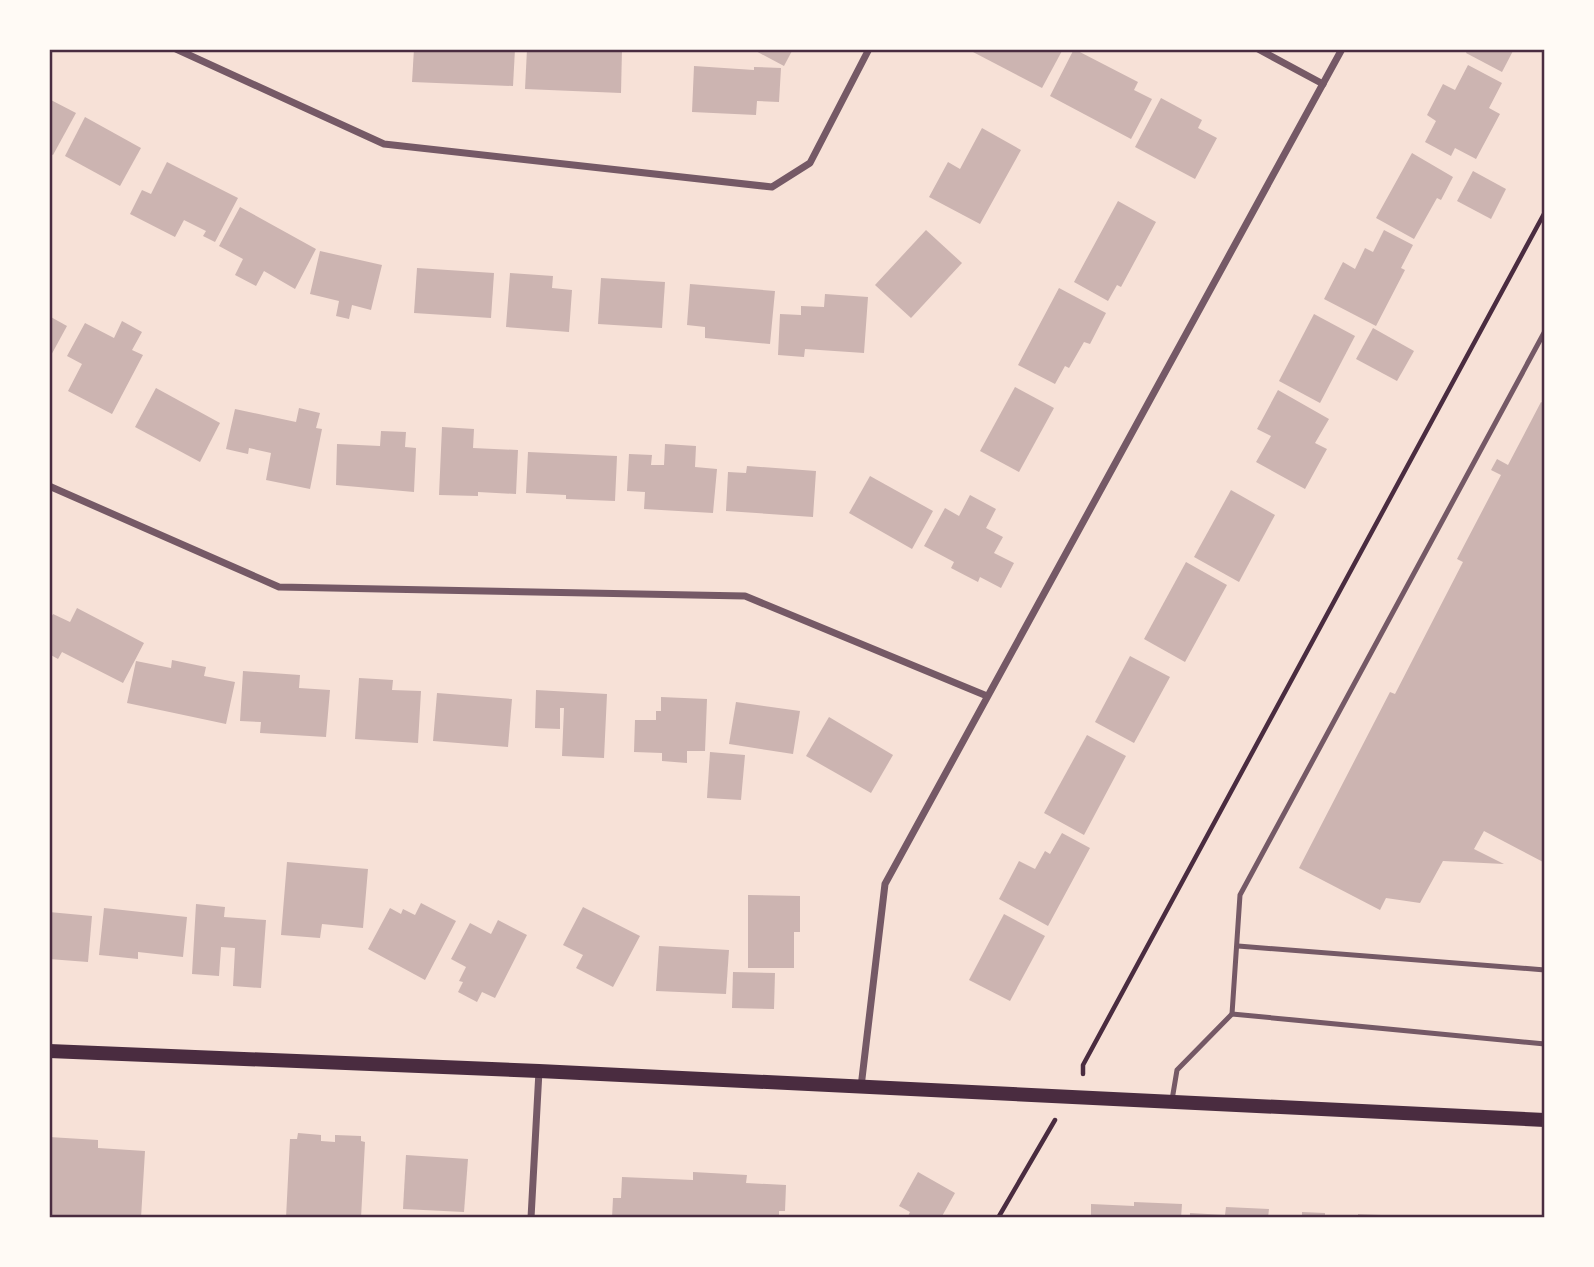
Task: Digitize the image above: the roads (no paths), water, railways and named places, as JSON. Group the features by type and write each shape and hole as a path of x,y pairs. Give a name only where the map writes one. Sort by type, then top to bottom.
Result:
{"main road":[{"path":"49,1051 539,1071 1171,1104 1545,1120"}],"street":[{"path":"176,49 384,144 772,187 810,163 869,49"},
{"path":"1258,49 1323,84"},
{"path":"861,1087 885,884 1342,49"},
{"path":"49,486 279,587 745,596 987,696"},
{"path":"531,1218 539,1071"}],"lane":[{"path":"1171,1104 1177,1070 1232,1014 1240,895 1545,331"},
{"path":"1238,946 1545,970"},
{"path":"1232,1014 1545,1044"}]}
